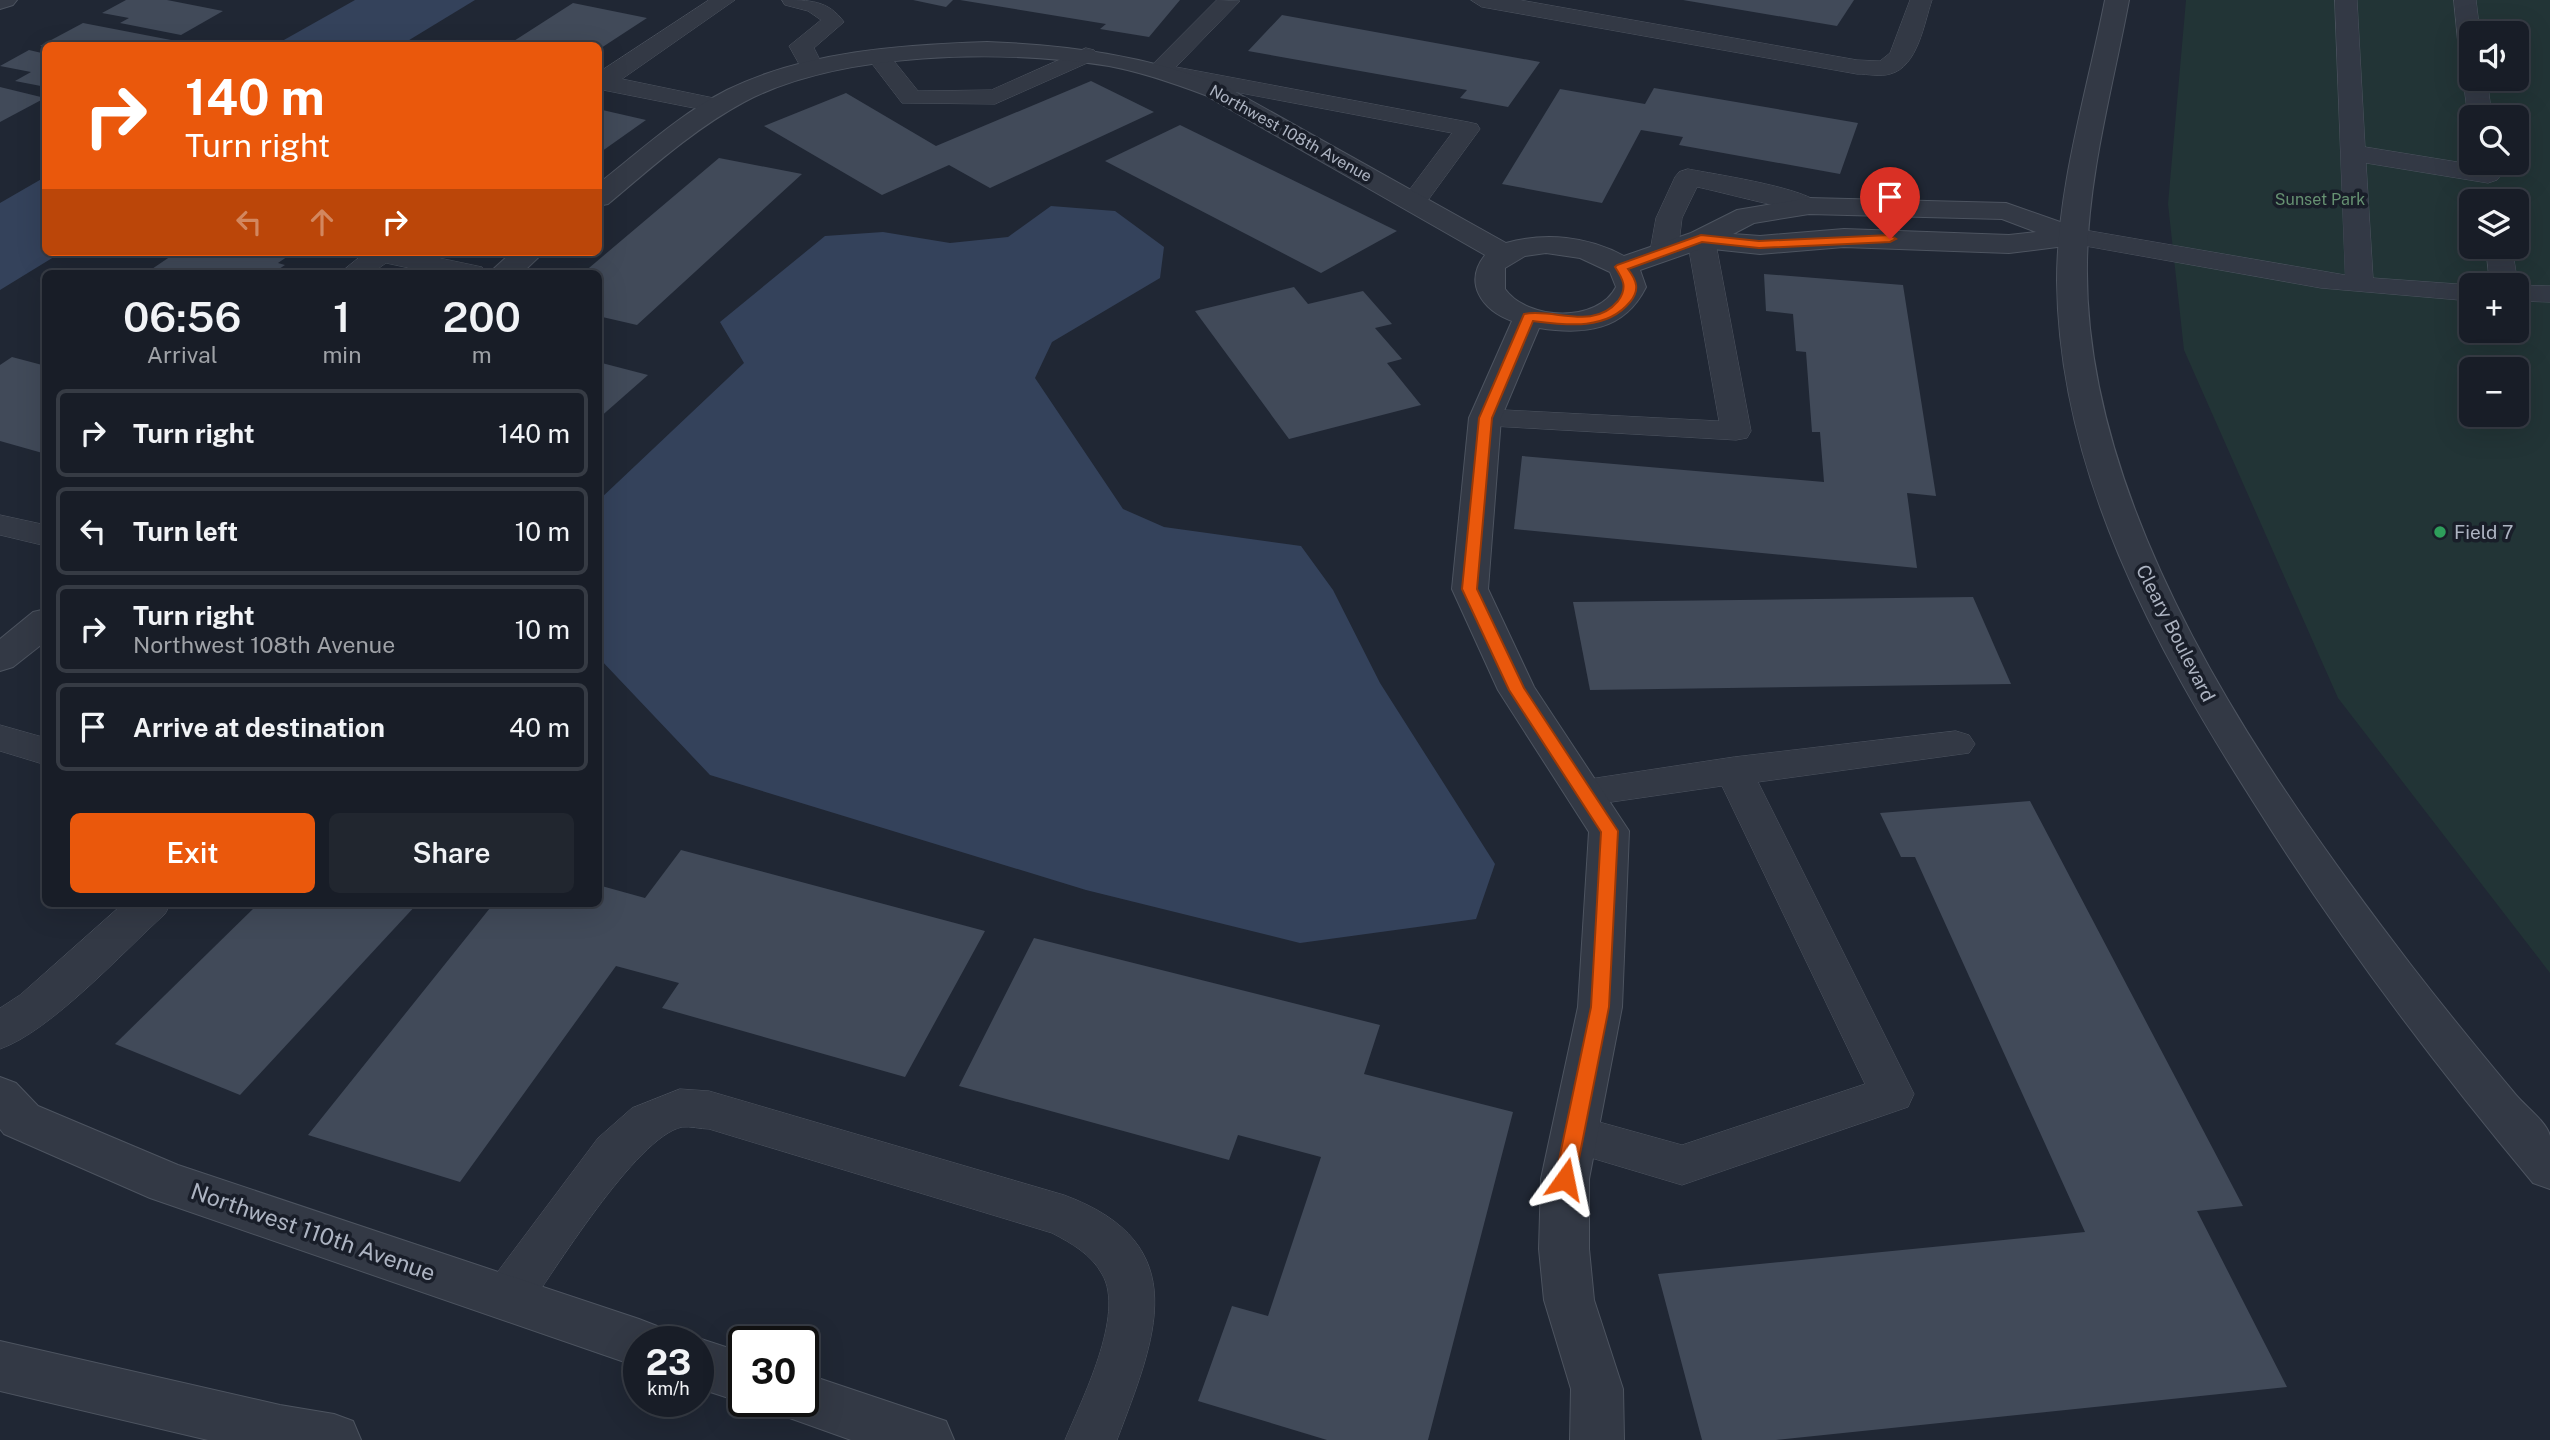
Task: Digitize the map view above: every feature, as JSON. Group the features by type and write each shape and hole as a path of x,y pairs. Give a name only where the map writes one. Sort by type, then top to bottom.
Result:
{"street":[{"path":"0,2 5,0"},
{"name":"Cleary Boulevard","path":"2117,0 2073,236 2078,368 2093,431 2120,519 2163,615 2208,698 2368,945 2479,1086 2550,1168"},
{"name":"Northwest 108th Avenue","path":"602,195 701,117 757,87 812,68 898,52 988,49 1086,55 1159,71 1213,89 1504,254"},
{"path":"1621,267 1701,239 1747,216 1809,206 2006,211 2073,236"},
{"path":"1701,239 1759,245 1844,238 2009,244 2073,236"},
{"path":"1546,244 1571,246 1605,256 1621,267 1630,281 1630,294 1617,309 1599,318 1574,322 1529,317 1507,308 1492,296 1486,282 1491,265 1504,254 1546,244"},
{"path":"508,270 525,256"},
{"path":"1529,317 1485,418 1470,589 1517,690 1609,831 1600,1007 1565,1179 1564,1249 1569,1300 1597,1389 1597,1440"},
{"path":"0,658 42,624"},
{"name":"Northwest 110th Avenue","path":"0,1097 21,1120 167,1183 623,1338"},
{"path":"0,1366 280,1431 334,1440"},
{"path":"819,1403 927,1440"}],"lane":[{"path":"602,81 724,0"},
{"path":"793,0 814,4 828,12 833,22 801,47 812,68"},
{"path":"1482,0 1857,67 1886,68 1901,56 1921,0"},
{"path":"2346,0 2359,285"},
{"path":"2465,0 2467,21"},
{"path":"1159,71 1228,1"},
{"path":"878,56 911,98 995,97 1086,55"},
{"path":"1159,71 1468,129 1414,201"},
{"path":"602,82 719,107"},
{"path":"2353,153 2459,166"},
{"path":"1664,251 1669,218 1688,177 1789,198 1809,206"},
{"path":"2073,236 2266,272 2359,285 2459,292"},
{"path":"1485,418 1736,431 1701,239"},
{"path":"358,270 378,256"},
{"path":"391,256 458,270"},
{"path":"2529,293 2550,294"},
{"path":"0,525 42,535"},
{"path":"0,737 42,751"},
{"path":"1584,792 1956,744"},
{"path":"1574,1134 1682,1165 1892,1094 1734,771"},
{"path":"0,1031 35,1007 147,907"},
{"path":"507,1298 614,1152 648,1122 680,1108 709,1110 1064,1216 1101,1238 1122,1262 1132,1285 1132,1328 1091,1440"}],"green space":[{"name":"Sunset Park","path":"2186,0 2550,0 2550,973 2338,698 2184,350 2168,204"}],"water":[{"path":"355,0 475,0 406,42 280,42"},
{"path":"42,179 42,256 55,256 0,290 0,203"},
{"path":"1051,206 1115,211 1164,247 1160,278 1052,342 1035,378 1123,509 1164,527 1301,546 1333,590 1380,683 1495,864 1476,919 1300,943 1086,890 710,775 602,661 602,497 744,363 720,322 825,236 883,232 950,243 1008,237"}],"building":[{"path":"126,0 167,0 223,11 181,35 120,23 129,18 102,13"},
{"path":"913,0 953,0 946,7"},
{"path":"960,0 1180,0 1149,37 1100,29 1106,24"},
{"path":"1683,0 1854,0 1837,26"},
{"path":"573,3 647,18 602,47 602,42 512,42"},
{"path":"1282,15 1540,62 1508,107 1460,98 1467,90 1248,51"},
{"path":"83,23 171,40 168,42 47,42"},
{"path":"29,50 42,53 42,86 15,81 31,72 0,66"},
{"path":"1091,81 1154,112 990,188 949,165 882,195 764,126 846,93 936,146"},
{"path":"0,87 42,97 42,100 0,122"},
{"path":"1654,88 1858,123 1840,174 1679,145 1683,137 1641,130 1602,203 1502,184 1560,89 1645,104"},
{"path":"602,110 646,120 602,151"},
{"path":"1180,125 1397,231 1321,273 1105,161"},
{"path":"719,158 802,174 637,325 602,317 602,270 587,270"},
{"path":"171,256 288,256 278,263 285,265 278,270 150,270"},
{"path":"1764,274 1903,285 1936,496 1907,493 1917,568 1514,529 1522,456 1824,482 1820,432 1812,432 1806,352 1796,351 1793,314 1766,311"},
{"path":"1294,287 1308,304 1363,291 1392,324 1375,328 1402,359 1387,363 1421,405 1289,439 1195,311"},
{"path":"12,357 42,365 42,453 0,441 0,365"},
{"path":"602,363 648,375 602,415"},
{"path":"1973,597 2011,684 1590,690 1573,602"},
{"path":"2030,801 2243,1206 2197,1211 2287,1387 1776,1440 1702,1440 1658,1274 2085,1232 1915,857 1901,857 1880,813"},
{"path":"681,850 985,931 905,1077 662,1008 679,983 616,966 460,1182 308,1135 491,907 602,907 602,886 645,898"},
{"path":"255,907 414,907 240,1095 115,1044"},
{"path":"1034,938 1380,1025 1364,1074 1513,1112 1428,1440 1327,1440 1198,1401 1232,1306 1268,1316 1321,1157 1238,1135 1229,1160 959,1086"}],"place":[{"name":"Field 7","path":"2440,532"}],"route":[{"path":"1565,1179 1600,1007 1609,831 1517,690 1470,589 1485,418 1529,317 1574,322 1599,318 1617,309 1630,294 1630,281 1621,267 1701,239 1759,245 1844,238 1890,239"}]}
